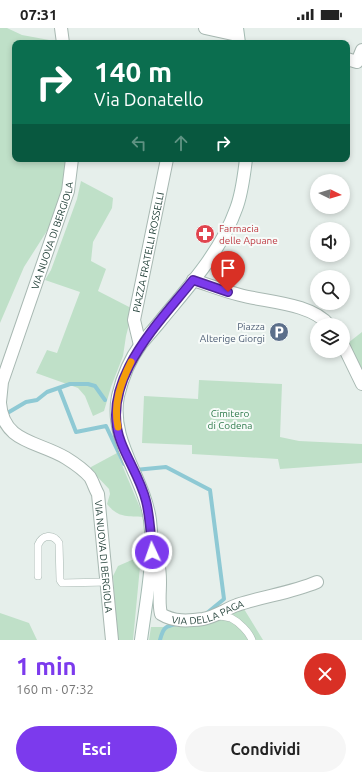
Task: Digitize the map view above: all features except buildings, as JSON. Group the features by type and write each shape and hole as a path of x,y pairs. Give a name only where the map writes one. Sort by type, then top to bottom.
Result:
{"street":[{"path":"60,28 62,40"},
{"path":"205,28 237,35"},
{"path":"352,61 362,50"},
{"name":"VIA NUOVA DI BERGIOLA","path":"72,162 68,191 2,382 0,402 3,418 10,430 24,440 66,458 90,478 98,494 112,640"},
{"name":"PIAZZA FRATELLI ROSSELLI","path":"140,345 134,320 166,162"},
{"path":"141,640 152,552 150,521 146,500 120,441 116,417 118,397 123,378 140,345 207,262 227,231 237,208 245,173 246,162"},
{"path":"193,280 240,295 298,308 321,318"},
{"path":"349,358 362,384"},
{"name":"VIA DELLA PAGA","path":"152,552 158,563 160,577 159,605 161,614 170,620 186,621 205,618 238,605 301,589 317,582"}],"lane":[{"path":"38,576 38,545 44,537 51,536 59,543 60,580 62,583 107,582"},
{"path":"213,615 230,618 237,622 252,640"}],"green space":[{"path":"0,28 7,28 22,35 49,40 12,40 12,162 68,162 59,212 24,267 0,323"},
{"path":"81,181 113,198 112,208 93,242 91,261 106,269 98,291 133,309 126,336 123,356 111,387 104,411 93,416 85,396 78,388 36,373 47,350 57,353 80,292 45,280 51,270 77,199"},
{"path":"362,332 362,369 350,347 350,341"},
{"name":"Cimitero di Codena","path":"199,380 282,384 280,437 299,441 362,444 362,463 280,469 278,459 192,454 192,445 142,443 144,396 198,399"},
{"path":"117,453 143,517 119,514 111,509 107,504 110,494 109,489 91,470 91,467"},
{"path":"141,556 133,640 118,640 113,576 118,566"},
{"path":"244,609 263,640 149,640 151,627 185,627 207,622"},
{"path":"0,613 29,623 37,640 0,640"}],"waterway":[{"path":"4,415 26,402 37,400 47,392 70,384 88,384 95,386 105,400"},
{"path":"59,388 76,432 106,426 124,464"},
{"path":"135,470 166,467 210,490 224,599 207,613"},
{"path":"160,640 165,628 177,624"}],"slow traffic":[{"path":"118,427 116,417 118,397 123,378 131,362"}],"place":[{"name":"Farmacia delle Apuane","path":"205,234"},
{"name":"Piazza Alterige Giorgi","path":"279,332"}],"route":[{"path":"152,552 150,521 146,500 120,441 116,417 118,397 123,378 140,345 193,280 228,292"}]}
